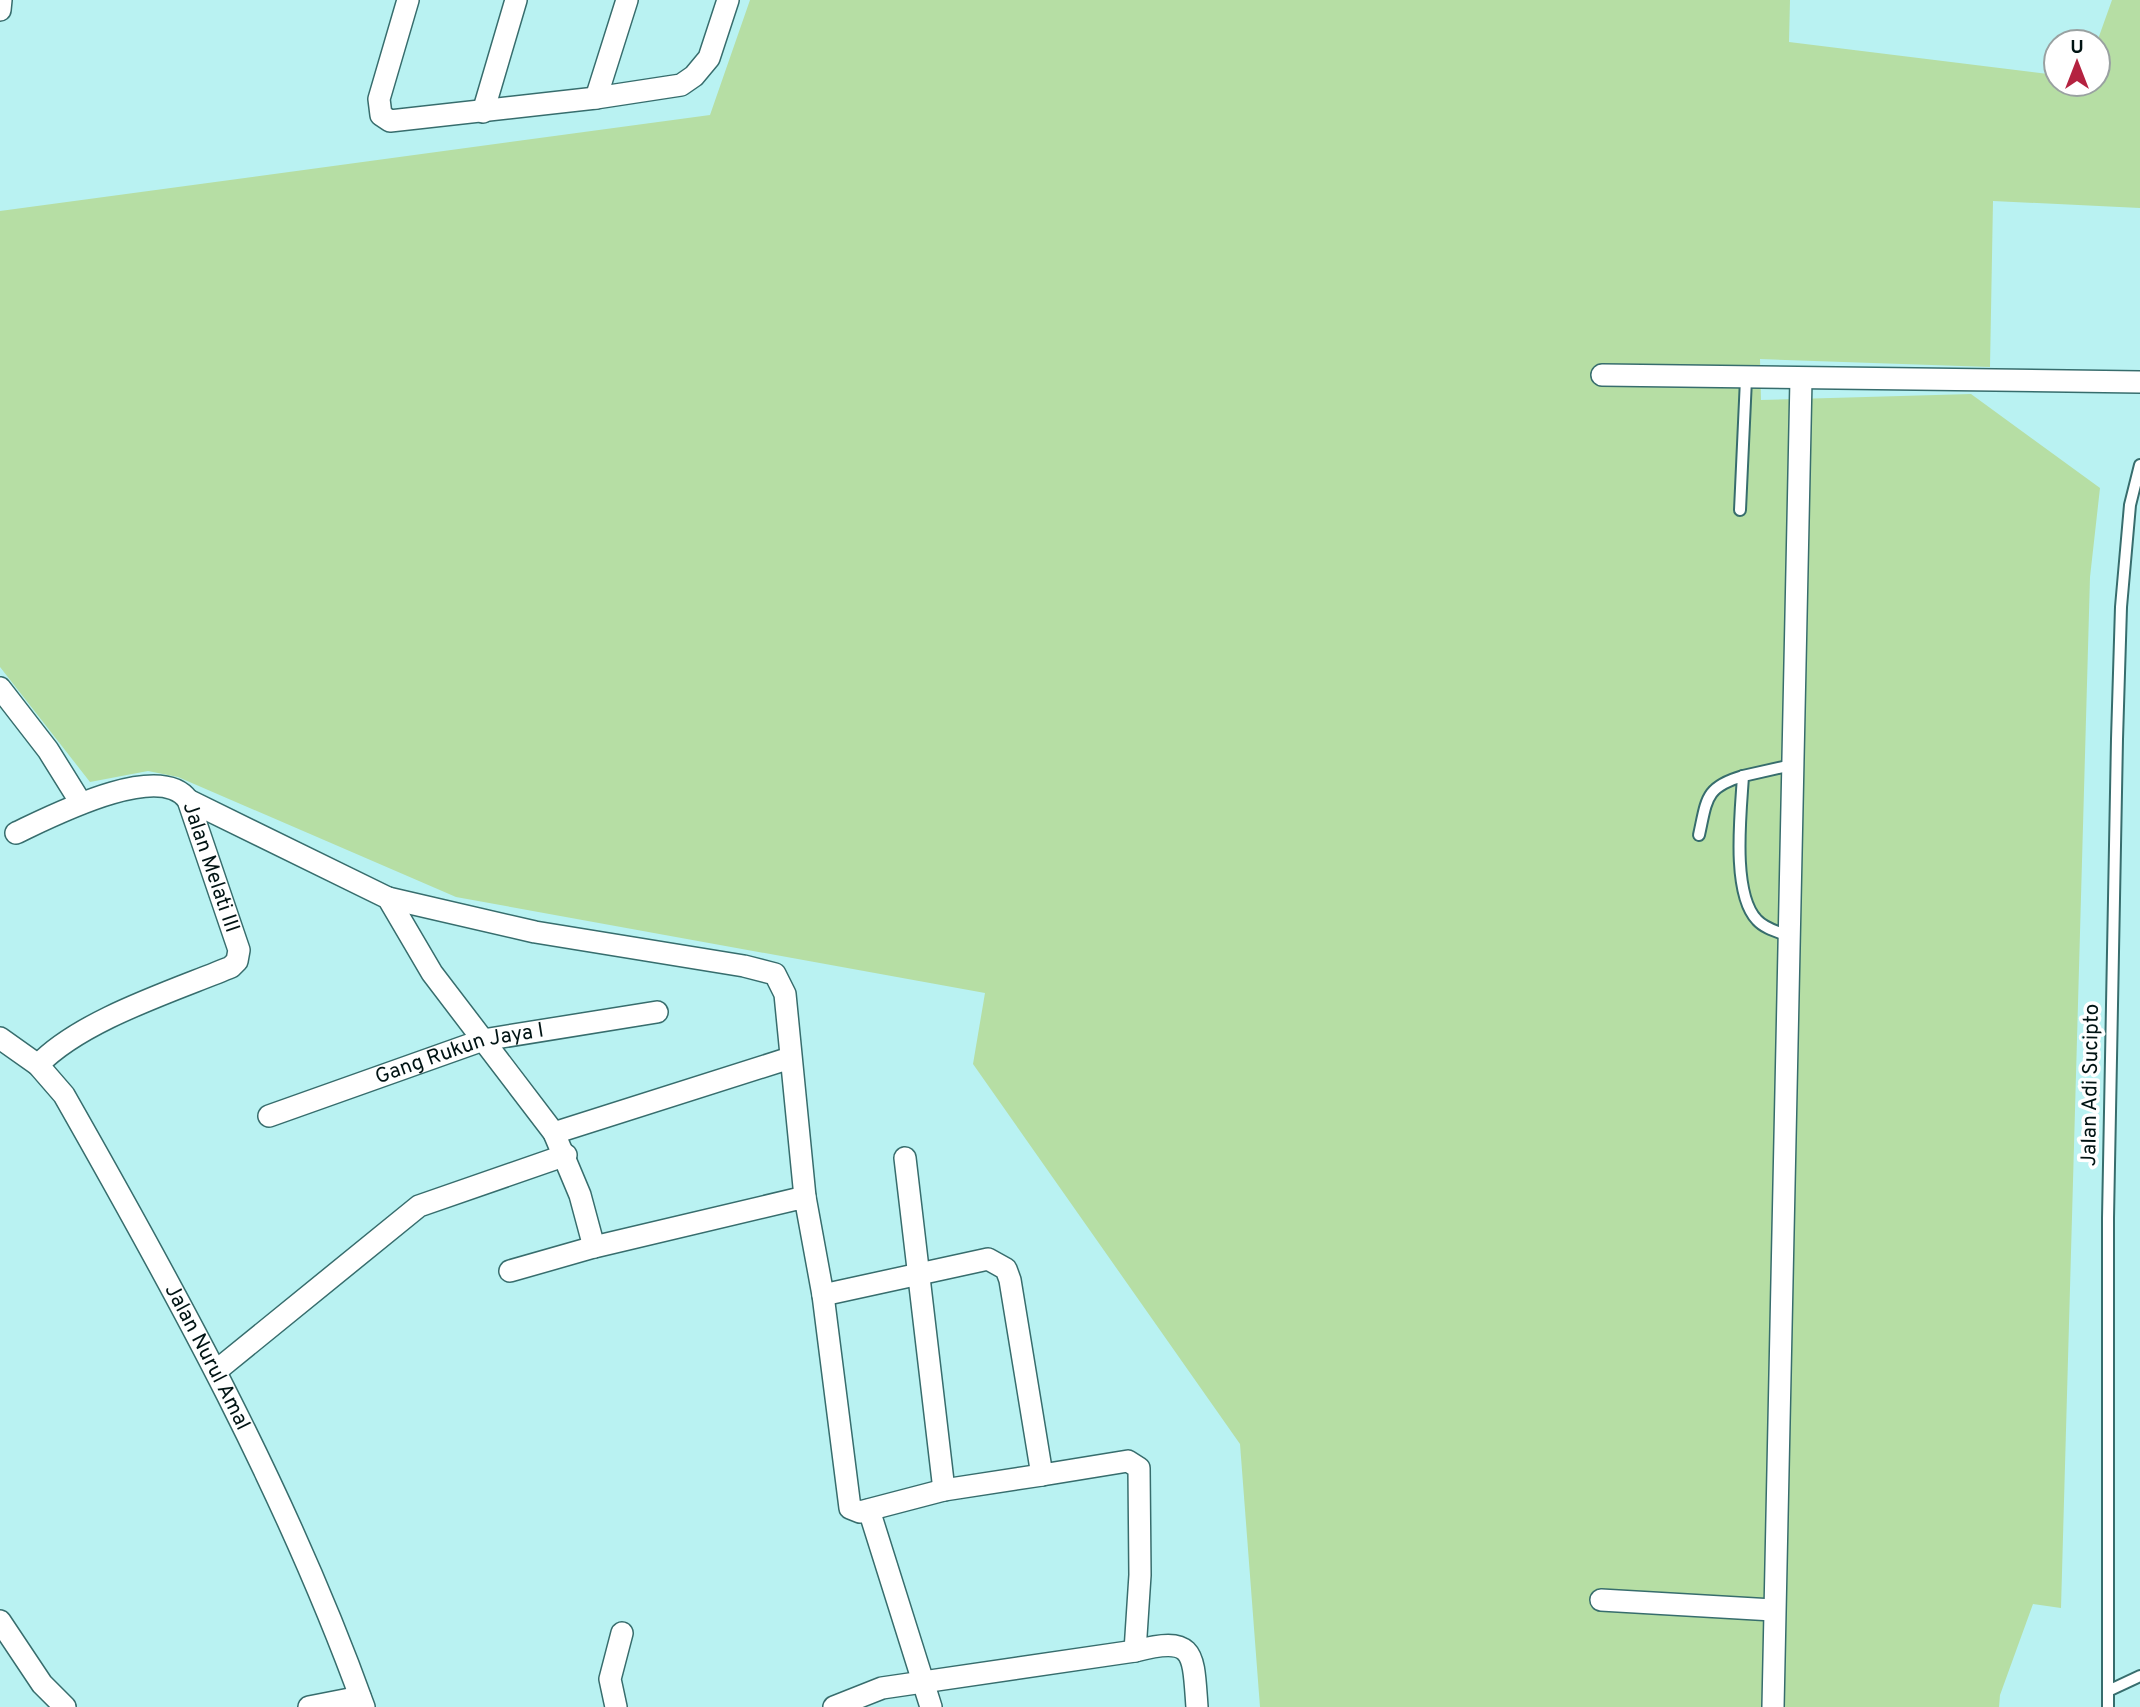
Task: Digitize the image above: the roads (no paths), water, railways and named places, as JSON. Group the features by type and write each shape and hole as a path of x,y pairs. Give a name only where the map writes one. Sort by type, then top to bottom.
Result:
{"street":[{"path":"0,10 1,0"},
{"path":"408,0 379,99 381,115 399,122 671,87 694,76 709,58 728,0"},
{"path":"483,112 516,0"},
{"path":"596,98 627,0"},
{"path":"1602,375 1746,379 2140,382"},
{"path":"1773,1707 1801,379"},
{"path":"0,688 47,750 81,803"},
{"name":"Jalan Melati III","path":"16,833 81,803 136,788 154,787 178,791 188,800 239,950 237,961 231,967 76,1036 55,1047 38,1065"},
{"path":"188,800 388,898 535,932 768,971 780,979 785,993 805,1197 823,1295 848,1501 855,1511 869,1510 944,1490 1128,1461 1139,1468 1140,1575 1135,1651"},
{"path":"388,898 432,973 554,1133 566,1155 580,1195 593,1247"},
{"name":"Gang Rukun Jaya I","path":"269,1115 483,1041 657,1012"},
{"name":"Jalan Nurul Amal","path":"0,1038 38,1065 64,1095 216,1371 297,1543 362,1702"},
{"path":"554,1133 790,1058"},
{"path":"216,1371 419,1206 566,1155"},
{"path":"905,1158 944,1490"},
{"path":"510,1271 593,1247 805,1197"},
{"path":"823,1295 988,1259 1006,1269 1042,1475"},
{"path":"869,1510 931,1707"},
{"path":"1601,1600 1773,1610"},
{"path":"2,1627 42,1684 65,1707"},
{"path":"615,1707 610,1679 622,1633"},
{"path":"834,1707 882,1688 1135,1651 1166,1643 1187,1651 1194,1663 1198,1707"},
{"path":"309,1707 362,1702"}],"lane":[{"path":"1740,510 1746,379"},
{"name":"Jalan Adi Sucipto","path":"2108,1707 2108,1218 2117,739 2123,572 2130,505 2140,465"},
{"path":"1699,835 1711,791 1723,782 1793,765"},
{"path":"1743,776 1740,836 1743,884 1750,909 1762,924 1791,937"},
{"path":"2108,1691 2140,1676"}]}
